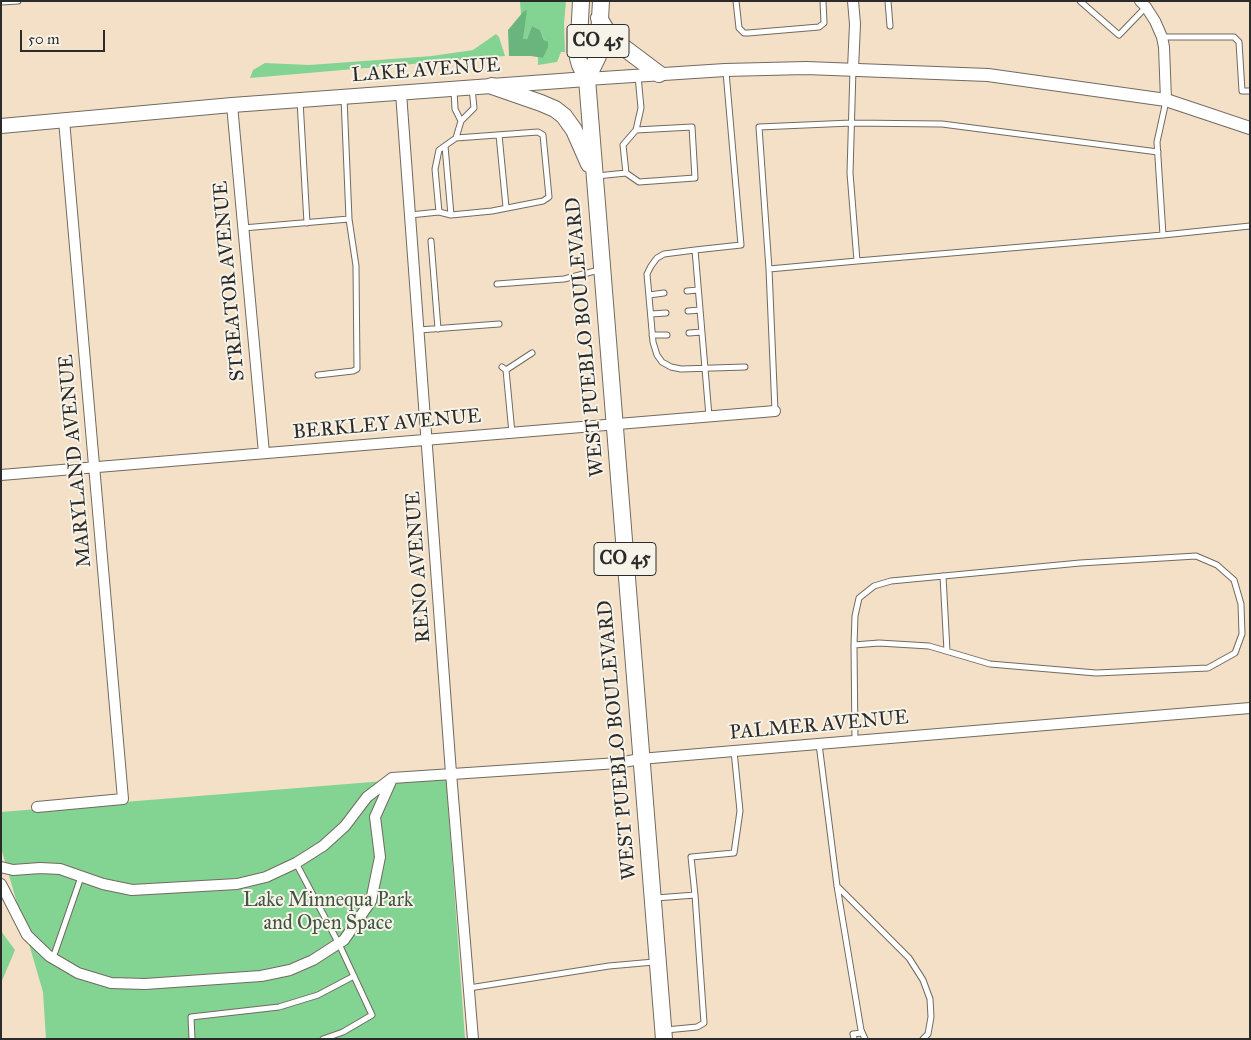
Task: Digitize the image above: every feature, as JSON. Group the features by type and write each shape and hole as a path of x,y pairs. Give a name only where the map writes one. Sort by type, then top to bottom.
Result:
{"main road":[{"name":"WEST PUEBLO BOULEVARD","path":"581,1 578,58 588,79 594,176 663,1034"},
{"name":"WEST PUEBLO BOULEVARD","path":"588,79 598,56 600,9"},
{"path":"600,9 611,38 658,74"},
{"name":"LAKE AVENUE","path":"1,126 300,100 588,79"},
{"path":"492,86 533,99 564,116 574,130 594,176"}],"street":[{"path":"853,1 855,24 853,69"},
{"path":"1143,4 1155,21 1162,36 1166,100 1250,128"},
{"name":"LAKE AVENUE","path":"588,79 726,70 853,69 988,75 1166,100"},
{"name":"RENO AVENUE","path":"402,93 451,773 474,1039"},
{"name":"STREATOR AVENUE","path":"232,106 264,453"},
{"name":"MARYLAND AVENUE","path":"37,807 123,799 64,120"},
{"name":"BERKLEY AVENUE","path":"1,475 775,411"},
{"name":"PALMER AVENUE","path":"392,778 618,763 640,759 1250,708"},
{"path":"1,867 13,870 40,868 60,870 132,890 236,884 266,877 296,863 345,826 367,798 392,778"},
{"path":"1,884 27,935 53,958 78,973 111,982 153,983 261,976 290,970 313,960 344,940 371,901 380,857 375,818 392,778"}],"lane":[{"path":"1,2 18,1"},
{"path":"736,1 739,28 744,33 819,27 824,23 824,1"},
{"path":"888,1 890,26"},
{"path":"1080,1 1119,35 1143,4"},
{"path":"1162,36 1234,37 1240,42 1242,91 1250,91"},
{"path":"853,69 850,173 858,261"},
{"path":"726,70 740,245 664,254 657,258 647,274 652,336 657,355 662,362 671,367 681,369 705,370 745,367"},
{"path":"626,173 623,144 636,130 641,108 638,76"},
{"path":"456,138 461,121 474,108 472,88"},
{"path":"454,89 456,110 461,121"},
{"path":"318,375 357,369 356,266 350,219 344,97"},
{"path":"300,100 307,223"},
{"path":"1163,235 1157,142 1166,100"},
{"path":"775,411 769,269 759,127 851,123 942,124 1158,152"},
{"path":"594,176 626,173 639,182 695,178 692,128 636,130"},
{"path":"410,215 438,212 451,215 492,211 543,201 549,197 543,135 538,132 456,138 439,150 435,169 438,212"},
{"path":"499,135 506,207"},
{"path":"445,146 451,215"},
{"path":"243,228 350,219"},
{"path":"769,269 1250,226"},
{"path":"431,241 438,329"},
{"path":"695,250 709,417"},
{"path":"497,284 564,279 602,269"},
{"path":"687,291 698,290"},
{"path":"649,295 664,293"},
{"path":"688,311 700,310"},
{"path":"651,314 666,313"},
{"path":"419,330 499,324"},
{"path":"689,333 702,332"},
{"path":"652,336 667,334"},
{"path":"512,433 504,368 532,352"},
{"path":"854,645 879,643 929,646 990,664 1096,673 1208,668 1235,653 1242,634 1241,604 1234,580 1217,565 1196,556 1080,563 891,581 874,586 859,598 855,616 854,645 856,741"},
{"path":"943,576 947,651"},
{"path":"819,744 837,886 862,1033 865,1039"},
{"path":"663,1034 697,1027 704,1023 691,857 734,853 740,811 734,751"},
{"path":"296,863 339,944 372,1015 343,1032 323,1039"},
{"path":"53,958 81,877"},
{"path":"837,886 909,958 923,980 930,999 931,1017 928,1034 923,1039"},
{"path":"652,898 695,895"},
{"path":"469,988 609,966 657,961"},
{"path":"192,1039 191,1017 252,1011 292,1003 318,995 354,976"},
{"path":"854,1039 853,1034 862,1033"}],"green space":[{"path":"520,1 566,1 564,24 565,52 561,52 557,62 538,65 538,57 543,58 548,48 540,30 532,26 527,39 523,39 524,12 521,15"},
{"path":"527,10 523,39 527,39 532,26 540,30 544,40 548,42 548,48 543,58 509,56 508,30 523,12"},
{"path":"496,34 499,37 505,56 250,78 253,70 265,63 309,65 432,56 473,50"},
{"name":"Lake Minnequa Park and Open Space","path":"446,776 465,1039 46,1039 43,992 1,848 1,812"},
{"path":"1,931 15,950 1,983"}]}
